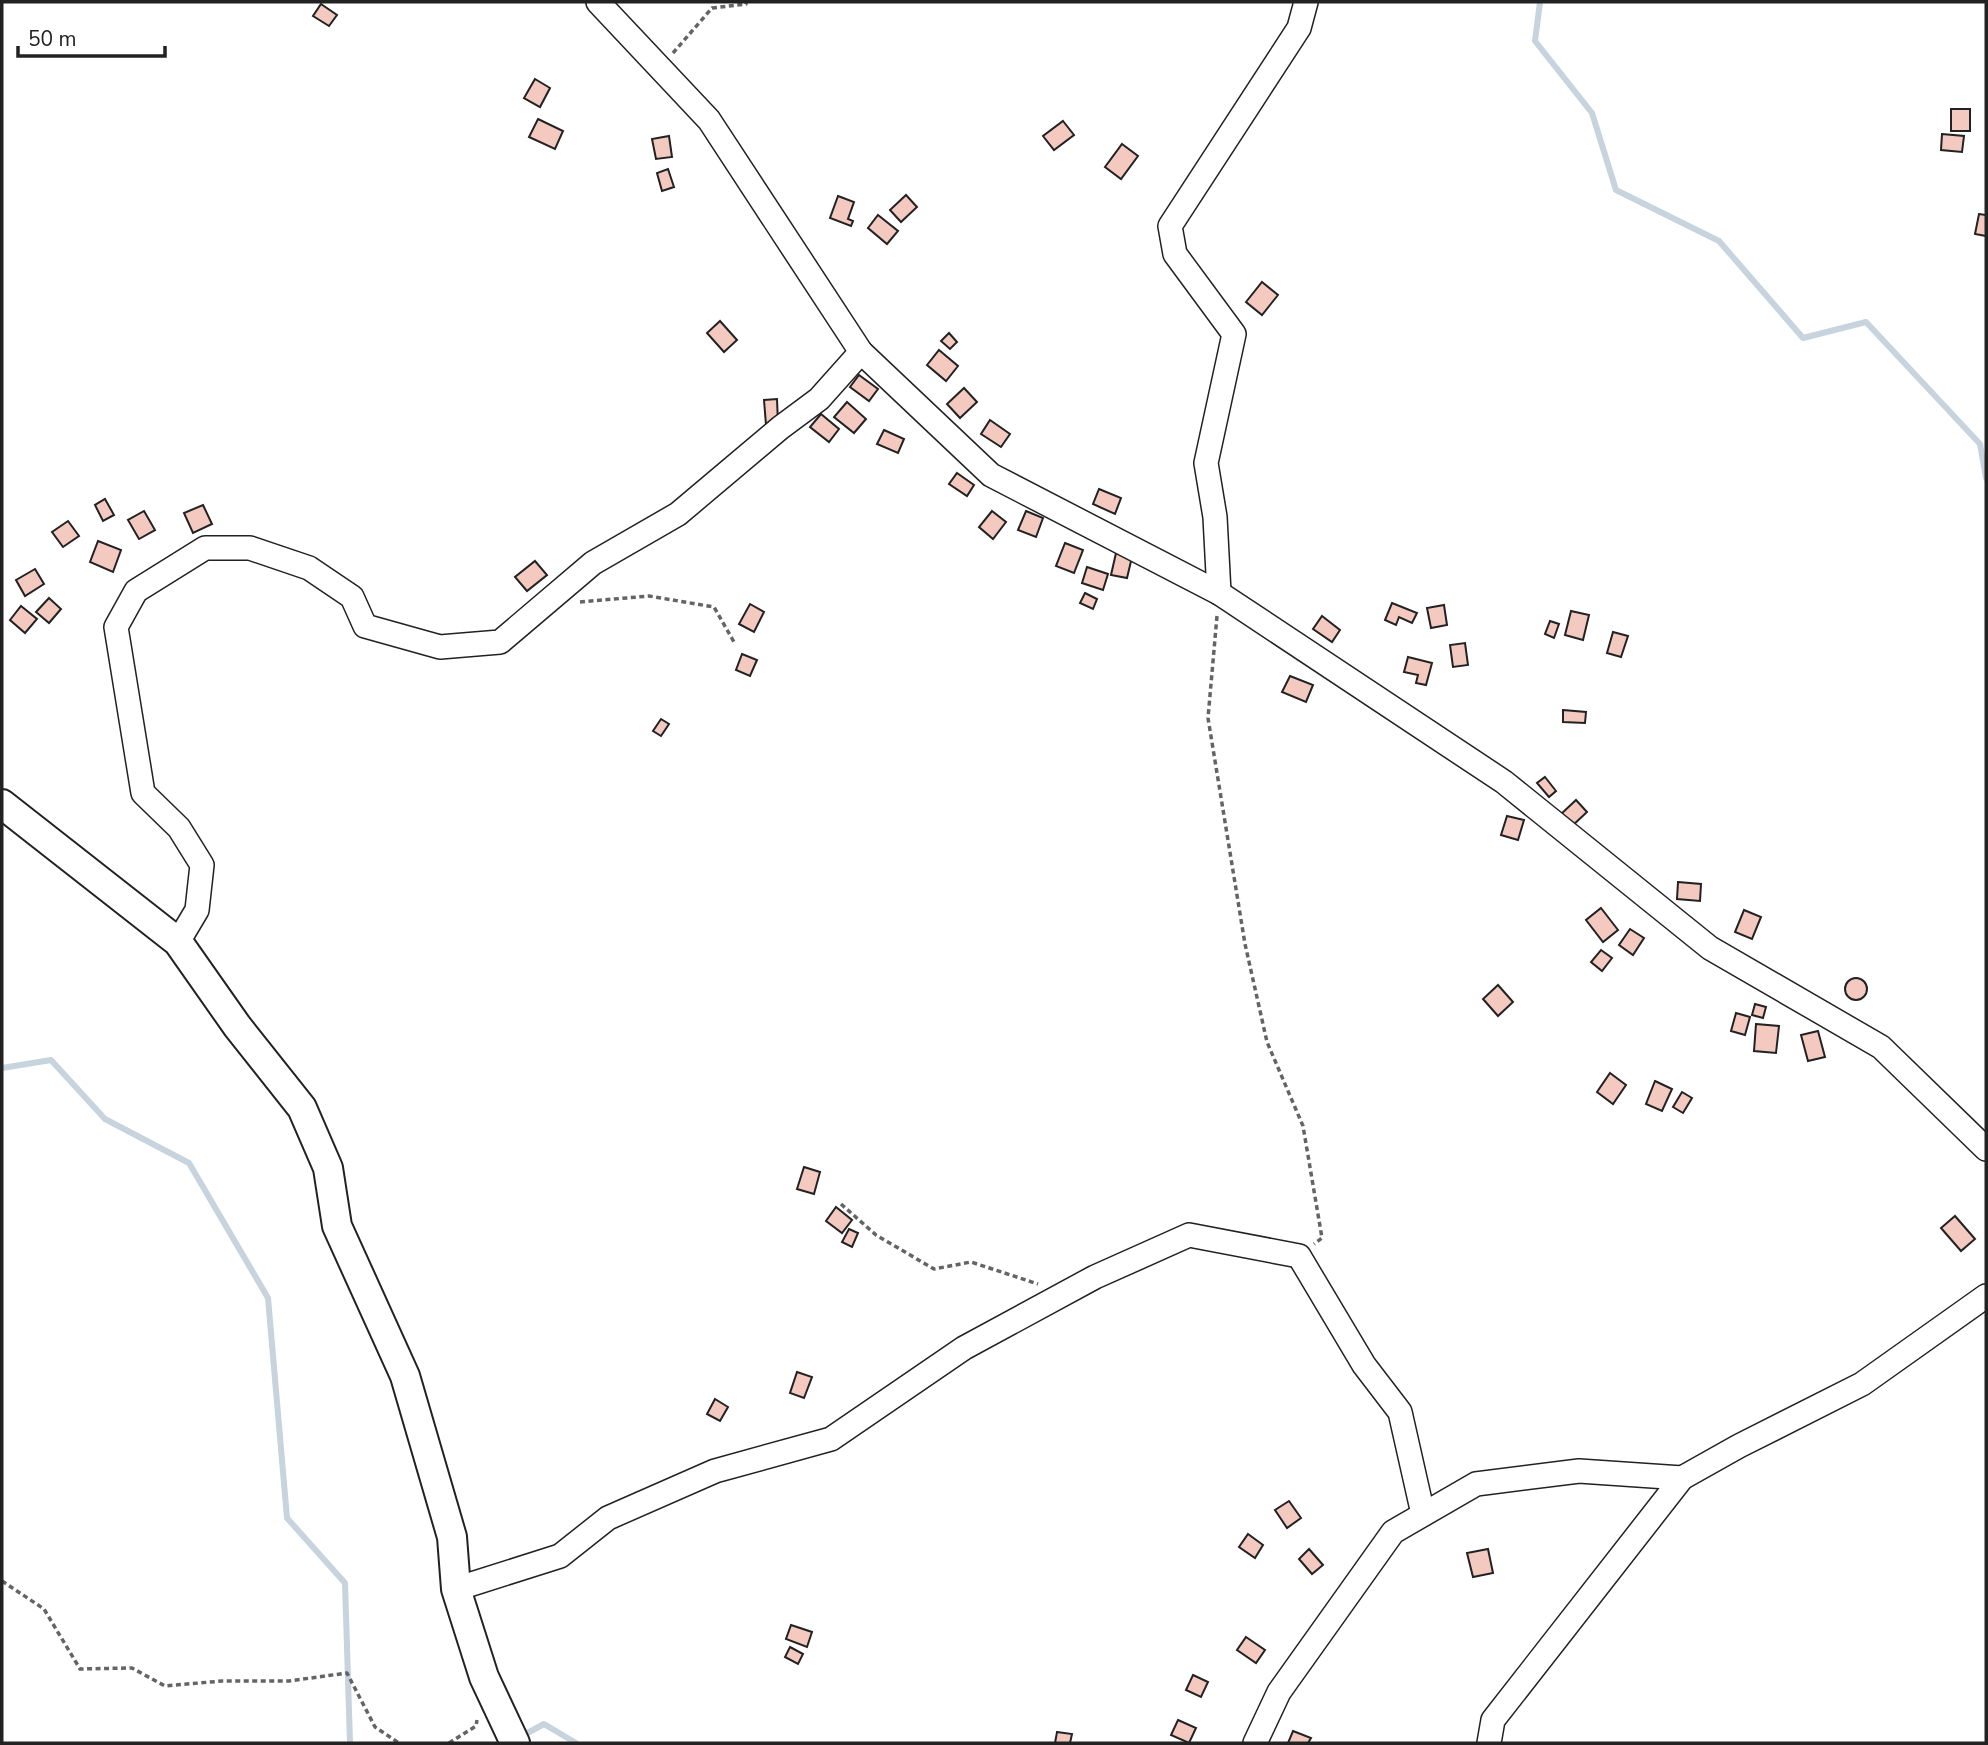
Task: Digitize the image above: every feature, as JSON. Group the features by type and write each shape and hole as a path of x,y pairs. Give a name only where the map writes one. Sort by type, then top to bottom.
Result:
{"main road":[{"path":"2,804 178,942 237,1026 302,1108 328,1168 337,1226 405,1376 452,1537 456,1589 484,1677 509,1730"}],"street":[{"path":"598,2 709,120 861,352 991,475 1219,593 1504,782 1710,948 1881,1047 1986,1149"},
{"path":"1219,593 1215,517 1206,463 1234,334 1175,254 1170,226 1299,28 1306,2"},
{"path":"178,942 197,909 202,865 179,828 143,793 116,627 136,591 205,548 250,548 309,568 352,597 365,626 440,647 500,642 593,563 678,514 780,428 819,399 861,352"},
{"path":"456,1589 560,1556 608,1518 715,1471 831,1439 964,1348 1095,1277 1189,1235 1299,1256 1364,1365 1400,1412 1423,1514"},
{"path":"1489,1743 1493,1720 1682,1478 1862,1384 1986,1296"},
{"path":"1255,1743 1279,1692 1392,1532 1476,1484 1579,1471 1682,1478"}],"path":[{"path":"660,67 712,8 746,2"},
{"path":"560,590 582,603 649,596 714,607 734,642"},
{"path":"1219,593 1208,718 1251,968 1267,1042 1303,1126 1322,1238 1299,1256"},
{"path":"841,1204 876,1235 934,1269 971,1262 1036,1284 1048,1282"},
{"path":"2,1581 44,1609 80,1669 132,1668 165,1686 222,1681 289,1681 347,1673 375,1727 399,1743"}],"building":[{"path":"321,4 337,15 329,26 313,16"},
{"path":"535,79 550,88 540,107 524,98"},
{"path":"1951,109 1970,109 1970,131 1951,131"},
{"path":"538,119 563,131 555,149 529,137"},
{"path":"1063,121 1074,135 1054,150 1043,136"},
{"path":"1942,134 1964,136 1962,152 1941,150"},
{"path":"669,136 672,157 656,159 652,139"},
{"path":"1122,144 1138,156 1121,179 1105,167"},
{"path":"668,169 674,187 662,191 657,173"},
{"path":"906,195 917,207 901,222 890,210"},
{"path":"838,196 854,202 848,219 853,221 851,226 830,218"},
{"path":"1979,214 1986,215 1986,236 1975,234"},
{"path":"878,215 898,231 887,244 868,228"},
{"path":"1262,282 1278,295 1262,315 1246,302"},
{"path":"720,321 737,340 724,352 707,333"},
{"path":"949,333 957,342 950,349 941,341"},
{"path":"939,350 958,366 946,381 927,365"},
{"path":"859,375 878,389 869,401 850,387"},
{"path":"964,388 977,402 960,418 947,404"},
{"path":"777,399 778,424 766,425 764,400"},
{"path":"847,402 866,419 854,433 834,417"},
{"path":"821,414 839,429 829,442 810,427"},
{"path":"990,420 1010,434 1001,447 981,434"},
{"path":"884,430 904,439 898,453 877,444"},
{"path":"957,473 974,485 967,496 949,484"},
{"path":"1099,489 1121,498 1115,514 1093,504"},
{"path":"105,499 114,515 103,521 95,505"},
{"path":"203,505 212,524 193,533 184,513"},
{"path":"144,511 155,530 139,539 128,520"},
{"path":"992,511 1006,522 993,539 979,527"},
{"path":"1026,511 1043,518 1036,537 1018,530"},
{"path":"68,521 79,536 63,547 52,532"},
{"path":"98,541 121,550 113,572 90,562"},
{"path":"1065,543 1083,550 1074,573 1056,566"},
{"path":"1116,553 1132,557 1127,578 1111,575"},
{"path":"535,561 547,575 527,591 515,577"},
{"path":"1087,567 1108,574 1103,590 1082,583"},
{"path":"35,569 44,584 25,596 16,580"},
{"path":"1085,593 1097,599 1093,609 1080,603"},
{"path":"49,598 61,609 49,623 36,612"},
{"path":"1392,603 1417,613 1412,623 1399,617 1396,625 1385,620"},
{"path":"750,604 764,612 754,632 739,624"},
{"path":"1444,605 1447,625 1431,628 1427,608"},
{"path":"21,606 37,619 25,633 10,620"},
{"path":"1571,611 1589,615 1583,640 1565,635"},
{"path":"1322,616 1340,630 1332,642 1313,629"},
{"path":"1550,621 1559,624 1554,638 1545,634"},
{"path":"1613,632 1628,636 1621,657 1607,653"},
{"path":"1465,643 1468,665 1453,667 1450,645"},
{"path":"742,654 757,660 750,676 736,670"},
{"path":"1408,657 1432,663 1426,685 1416,683 1418,675 1404,672"},
{"path":"1290,676 1313,685 1306,702 1282,692"},
{"path":"1563,710 1586,712 1585,723 1563,722"},
{"path":"661,719 669,724 661,736 653,731"},
{"path":"1545,777 1556,791 1549,797 1537,783"},
{"path":"1576,800 1587,812 1571,827 1560,815"},
{"path":"1507,816 1524,820 1518,840 1501,835"},
{"path":"1678,882 1701,884 1700,901 1677,899"},
{"path":"1601,908 1618,930 1603,942 1586,920"},
{"path":"1744,910 1761,917 1752,939 1735,932"},
{"path":"1630,929 1644,938 1633,955 1619,945"},
{"path":"1601,950 1612,958 1602,971 1591,962"},
{"path":"1856,978 1864,981 1867,989 1864,997 1856,1000 1848,997 1845,989 1848,981"},
{"path":"1498,985 1513,1002 1498,1016 1483,999"},
{"path":"1755,1004 1766,1007 1763,1018 1752,1015"},
{"path":"1736,1013 1750,1017 1745,1035 1731,1031"},
{"path":"1756,1024 1779,1026 1776,1053 1754,1051"},
{"path":"1818,1031 1825,1057 1808,1061 1801,1035"},
{"path":"1610,1073 1626,1085 1613,1104 1597,1092"},
{"path":"1655,1081 1672,1089 1662,1111 1646,1104"},
{"path":"1682,1092 1692,1098 1683,1113 1673,1107"},
{"path":"804,1167 820,1172 814,1194 797,1189"},
{"path":"836,1207 852,1220 842,1233 826,1221"},
{"path":"1955,1216 1975,1239 1961,1251 1941,1228"},
{"path":"849,1229 858,1233 852,1247 842,1242"},
{"path":"797,1372 812,1377 804,1398 790,1393"},
{"path":"715,1399 728,1407 720,1421 707,1414"},
{"path":"1289,1501 1301,1518 1287,1528 1275,1510"},
{"path":"1248,1534 1263,1545 1255,1558 1239,1547"},
{"path":"1309,1549 1323,1565 1312,1574 1299,1559"},
{"path":"1488,1549 1493,1573 1473,1577 1467,1553"},
{"path":"791,1625 812,1632 807,1647 786,1639"},
{"path":"1246,1637 1265,1650 1256,1663 1237,1650"},
{"path":"790,1647 803,1654 798,1664 785,1657"},
{"path":"1193,1675 1208,1682 1201,1697 1186,1690"},
{"path":"1178,1720 1196,1728 1189,1743 1171,1735"},
{"path":"1293,1731 1311,1738 1308,1743 1288,1743"},
{"path":"1057,1732 1072,1734 1070,1743 1055,1743"}],"waterway":[{"path":"1540,2 1535,41 1592,113 1616,190 1719,241 1803,338 1866,322 1980,444 1986,478"},
{"path":"2,1068 51,1060 105,1119 189,1163 268,1298 287,1518 345,1583 350,1743"},
{"path":"520,1737 544,1724 576,1743"}]}
